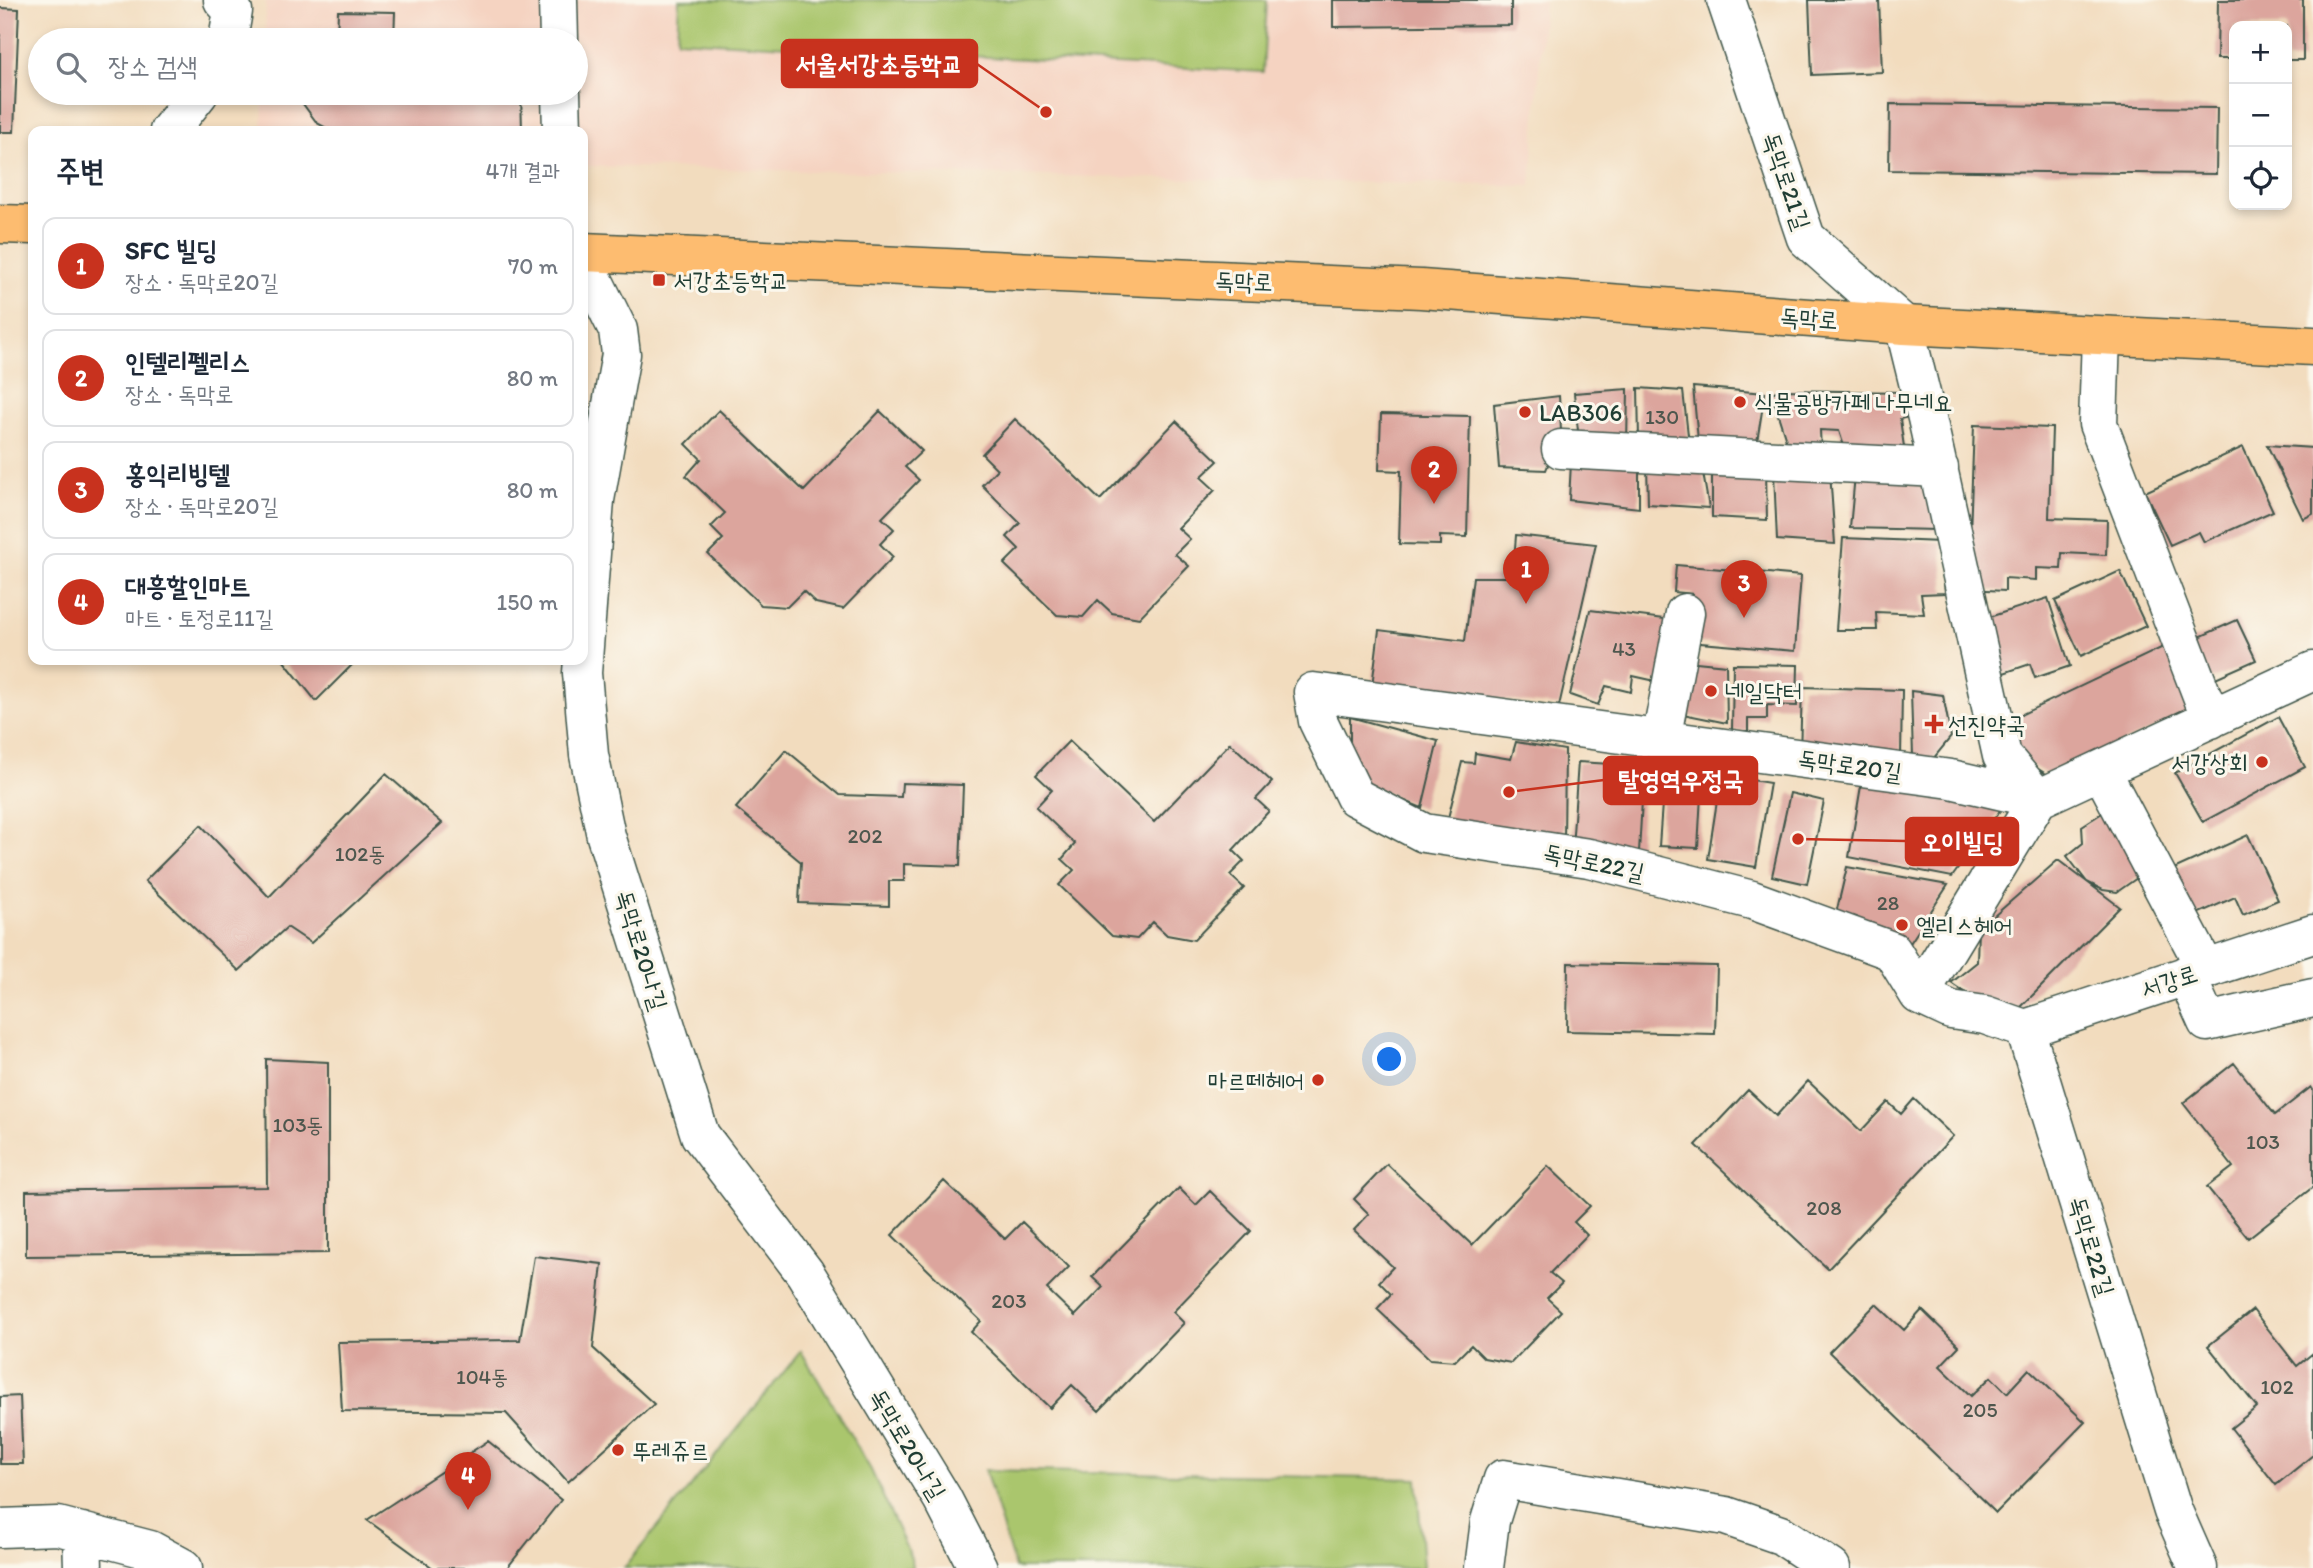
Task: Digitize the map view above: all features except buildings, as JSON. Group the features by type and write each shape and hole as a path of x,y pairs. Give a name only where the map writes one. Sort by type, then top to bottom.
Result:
{"main road":[{"path":"0,224 28,225"},
{"name":"독막로","path":"588,252 1421,289 1904,325 2313,346"}],"street":[{"path":"223,0 233,11 230,28"},
{"path":"558,0 559,28"},
{"name":"독막로21길","path":"1726,0 1806,239 1904,325"},
{"path":"173,126 190,105"},
{"path":"561,105 562,126"},
{"name":"독막로20나길","path":"588,269 618,330 621,354 595,500 588,593"},
{"path":"1904,325 2003,756 2038,799"},
{"path":"2101,337 2098,424 2211,719"},
{"path":"1561,449 1939,468"},
{"path":"1661,740 1685,613"},
{"name":"독막로20나길","path":"583,665 589,755 606,836 700,1135 805,1273 942,1498 978,1568"},
{"path":"2025,1029 1985,1015 1951,1010 1919,995 2038,799 2211,719 2311,682"},
{"name":"독막로20길","path":"1313,692 1951,779 2038,799"},
{"name":"독막로22길","path":"1313,692 1318,721 1355,797 1424,833 1588,858 1752,900 1892,950 1919,995"},
{"path":"2101,770 2196,972 2207,1022 2313,998"},
{"name":"서강로","path":"2025,1029 2313,934"},
{"name":"독막로22길","path":"2025,1029 2173,1511 2198,1568"},
{"path":"1485,1568 1490,1521 1503,1479 1726,1516 1782,1535 1831,1568"},
{"path":"0,1528 58,1526 83,1550 150,1550 183,1568"}],"shaded area":[{"path":"266,0 1544,0 1531,186 588,166 588,126 262,126 263,105 588,105 588,28 265,28"}],"green space":[{"path":"679,0 1267,0 1263,72 677,40"},
{"path":"801,1351 871,1470 911,1558 912,1568 624,1568"},
{"path":"985,1470 1417,1479 1423,1568 1015,1568"}],"place":[{"name":"서울서강초등학교","path":"1046,112"},
{"name":"서강초등학교","path":"659,280"},
{"name":"식물공방카페 나무네요","path":"1740,402"},
{"name":"LAB306","path":"1525,412"},
{"name":"인텔리펠리스","path":"1434,504"},
{"name":"SFC 빌딩","path":"1526,604"},
{"name":"홍익리빙텔","path":"1744,618"},
{"name":"네일닥터","path":"1711,691"},
{"name":"선진약국","path":"1934,724"},
{"name":"서강상회","path":"2262,762"},
{"name":"탈영역우정국","path":"1509,792"},
{"name":"오이빌딩","path":"1798,839"},
{"name":"엘리스헤어","path":"1902,925"},
{"name":"마르떼헤어","path":"1318,1080"},
{"name":"뚜레쥬르","path":"618,1450"},
{"name":"대흥할인마트","path":"468,1510"}]}
